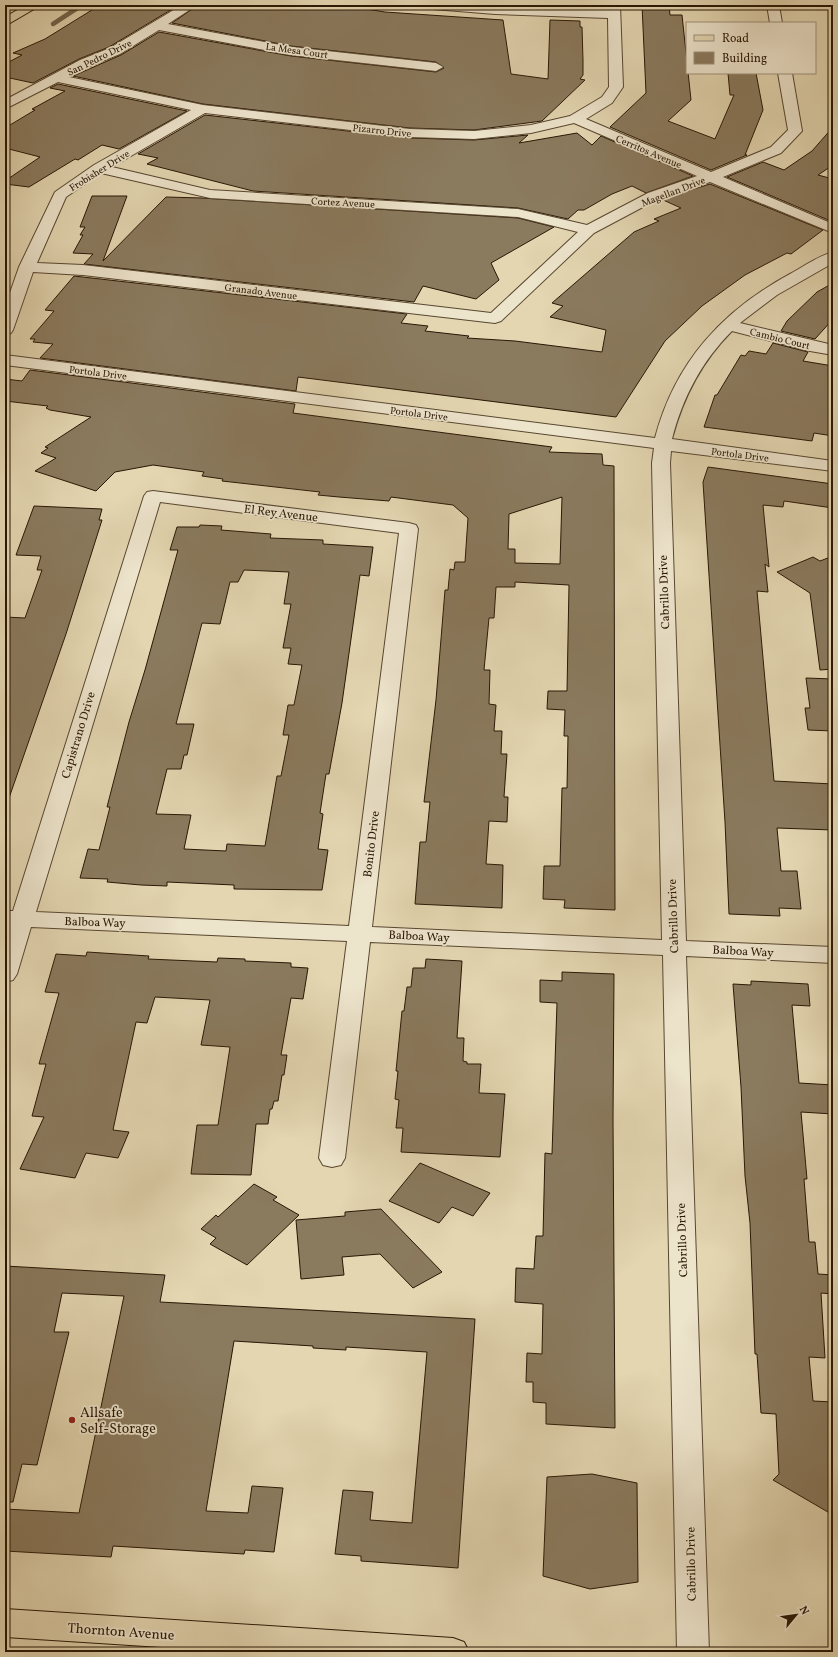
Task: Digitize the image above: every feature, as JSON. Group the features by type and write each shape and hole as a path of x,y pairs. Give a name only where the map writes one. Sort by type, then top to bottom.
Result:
{"main road":[{"path":"5,22 36,5"},
{"name":"Thornton Avenue","path":"5,1623 453,1652"}],"street":[{"name":"San Pedro Drive","path":"5,105 85,63 115,51 159,26 191,5"},
{"path":"433,5 495,10 614,10"},
{"path":"773,5 776,22"},
{"name":"Pizarro Drive","path":"56,78 203,109 410,133 474,134 531,130 575,119 607,100 616,87 614,10"},
{"name":"La Mesa Court","path":"159,26 291,51 436,66"},
{"name":"Magellan Drive","path":"495,318 589,230 653,196 709,177 776,150 795,131 785,74"},
{"name":"Frobisher Drive","path":"5,330 27,267 60,195 99,168 203,109"},
{"name":"Cerritos Avenue","path":"575,119 833,229"},
{"name":"Cortez Avenue","path":"99,168 210,194 518,213 589,230"},
{"name":"Cabrillo Drive","path":"693,1652 673,948 661,463 662,445 665,426 688,373 705,350 728,325 752,305 779,286 833,257"},
{"name":"Granado Avenue","path":"27,267 83,270 495,318"},
{"name":"Cambio Court","path":"728,325 810,346 833,350"},
{"name":"Portola Drive","path":"5,360 833,466"},
{"name":"El Rey Avenue","path":"153,496 409,529"},
{"name":"Capistrano Drive","path":"5,974 13,918 153,496"},
{"name":"Bonito Drive","path":"332,1158 361,933 409,529"},
{"name":"Balboa Way","path":"13,918 833,955"}],"building":[{"path":"100,5 179,5 109,47 79,59 33,83 5,77 5,64 22,55 13,53 45,39"},
{"path":"198,5 342,5 385,12 503,20 511,74 548,79 550,20 580,21 580,27 582,27 583,75 580,79 585,80 542,121 474,130 410,128 203,104 73,76 121,55 159,32 291,56 436,72 444,68 436,62 291,46 172,23"},
{"path":"642,5 669,5 670,15 682,15 686,53 686,74 688,74 691,100 668,121 715,139 734,95 730,95 728,74 756,74 763,110 745,155 747,155 711,170 610,127 646,93"},
{"path":"58,84 187,111 119,149 102,145 78,160 75,159 29,187 5,184 5,181 40,157 5,148 5,128 35,110 32,109 65,91 50,88"},
{"path":"205,115 410,138 474,140 528,135 519,143 577,133 592,145 601,136 693,176 646,193 632,186 612,194 584,210 578,210 568,219 518,208 253,191 147,164 158,158 138,154"},
{"path":"833,127 833,165 818,175 833,179 833,222 727,177 763,162 784,170 812,151"},
{"path":"710,184 823,230 791,254 787,253 745,275 702,306 665,341 616,417 298,377 296,391 40,358 53,344 33,342 35,339 30,339 54,311 45,310 74,276 407,314 401,323 428,326 425,331 469,336 467,338 515,341 602,352 606,330 550,317 563,306 552,303 634,232 659,221 654,219 681,208 661,199"},
{"path":"92,196 127,196 103,261 166,197 518,218 554,227 491,263 499,280 476,299 423,286 414,302 84,264 93,254 73,253 83,235 80,235 85,227 80,227"},
{"path":"833,283 833,319 815,339 781,331 787,321 817,292"},
{"path":"773,343 808,352 803,361 833,366 833,436 814,433 812,441 704,427 715,395 717,395 741,355 745,356 749,351 766,354"},
{"path":"30,370 295,404 293,413 552,447 549,452 602,454 603,465 614,466 615,910 564,908 565,900 543,899 544,866 560,866 562,788 567,788 568,736 564,736 565,710 547,709 548,691 567,691 569,585 515,582 515,587 496,587 494,618 489,618 484,670 490,670 489,704 496,705 494,731 502,731 501,754 507,754 504,797 508,797 507,822 489,821 486,864 503,865 502,908 415,904 420,842 426,842 430,802 424,802 436,700 445,590 448,590 450,569 454,570 455,562 465,562 468,518 453,505 391,497 389,501 318,495 320,492 222,481 223,479 202,476 204,472 153,465 115,472 96,491 35,471 56,458 41,453 48,448 45,447 91,417 50,410 46,408 48,406 5,401 5,379 22,381","holes":["562,497 560,564 515,563 515,549 508,549 509,514"]},
{"path":"708,467 833,484 833,508 784,501 783,507 763,505 769,567 765,564 768,592 757,591 774,781 833,784 833,830 777,828 781,871 797,871 801,909 779,908 780,916 729,914 725,822 703,482"},
{"path":"34,506 102,509 99,520 102,520 66,634 9,798 5,797 5,617 25,618 42,570 37,570 41,556 16,555"},
{"path":"200,525 222,526 221,530 271,534 270,538 323,540 323,544 373,547 369,576 360,575 342,703 329,774 326,774 320,813 323,814 318,849 328,850 322,890 234,889 234,885 167,882 167,886 141,885 107,882 108,879 80,878 88,849 99,850 110,807 107,807 129,722 178,550 170,550 177,527 199,527","holes":["244,570 289,572 284,604 291,604 283,648 291,648 288,664 302,665 294,705 288,705 283,735 289,735 281,776 277,776 265,846 227,844 226,851 184,849 191,815 156,814 167,769 181,769 184,755 187,755 194,724 176,724 202,623 220,624 230,582 238,582"]},
{"path":"833,556 833,669 820,670 810,593 777,572 813,557 820,561"},
{"path":"806,678 833,679 833,731 808,730 805,708 810,708"},
{"path":"87,952 149,956 148,959 217,962 218,958 245,959 245,961 291,963 291,967 308,968 303,999 291,998 281,1055 287,1055 278,1101 274,1101 272,1109 270,1109 268,1124 256,1124 251,1175 191,1174 197,1125 218,1125 230,1047 201,1045 210,1000 155,997 147,1023 136,1022 113,1130 129,1132 118,1158 86,1153 75,1178 20,1169 44,1117 32,1116 46,1064 39,1064 59,993 45,992 56,954 86,956"},
{"path":"426,959 462,961 457,1038 464,1038 463,1061 467,1062 467,1064 481,1064 479,1093 505,1094 500,1157 401,1152 403,1128 396,1128 399,1100 395,1099 398,1071 396,1071 402,1011 404,1011 407,987 411,987 413,968 425,968"},
{"path":"562,972 614,974 613,1119 615,1428 546,1424 546,1403 533,1402 533,1382 526,1382 527,1353 542,1354 543,1304 515,1302 516,1268 534,1269 536,1236 543,1236 545,1153 552,1154 557,1003 540,1002 540,980 562,981"},
{"path":"751,981 808,984 810,1006 792,1005 799,1083 833,1085 833,1114 801,1112 807,1179 804,1179 809,1242 815,1242 818,1274 833,1275 833,1294 821,1293 825,1358 809,1357 813,1401 833,1402 833,1515 773,1480 779,1474 776,1414 761,1413 757,1354 755,1354 750,1223 745,1176 741,1087 733,984 751,985"},
{"path":"420,1163 490,1193 473,1216 452,1207 439,1223 389,1201"},
{"path":"254,1184 277,1197 273,1200 299,1215 247,1265 210,1244 216,1238 201,1229 216,1215 218,1217"},
{"path":"381,1209 442,1272 413,1288 380,1254 342,1257 344,1275 301,1279 296,1220 345,1216 345,1212"},
{"path":"5,1266 165,1275 160,1302 475,1319 458,1568 361,1561 361,1556 335,1554 343,1490 373,1492 370,1520 412,1523 427,1352 346,1347 346,1350 313,1348 313,1346 234,1341 206,1511 248,1513 252,1486 283,1488 274,1552 245,1550 244,1554 113,1546 111,1557 5,1551 5,1509 79,1513 124,1296 62,1293 54,1332 69,1332 37,1465 22,1464 13,1502 5,1502"},
{"path":"592,1474 637,1483 638,1582 590,1589 543,1576 547,1477"}],"waterway":[{"path":"53,24 82,5"}],"place":[{"name":"Allsafe Self-Storage","path":"72,1420"}]}
